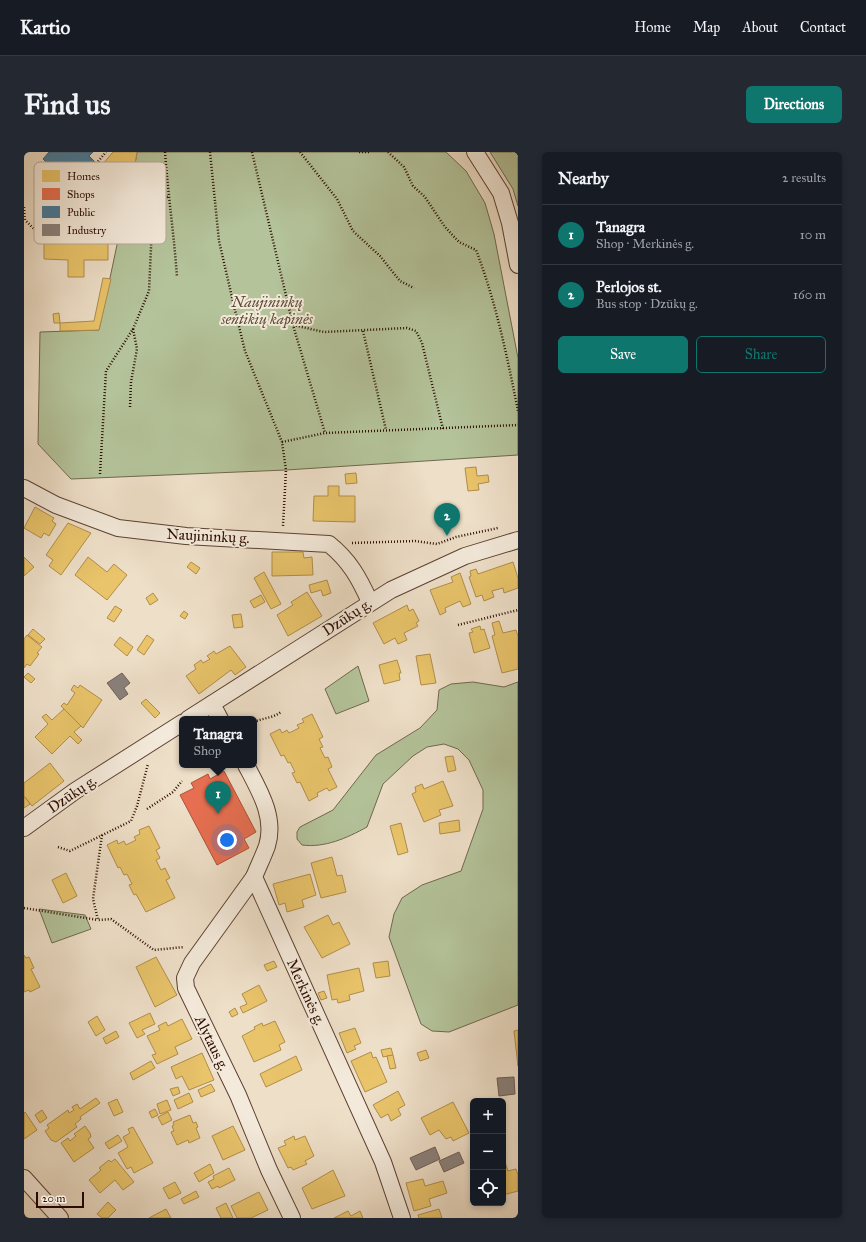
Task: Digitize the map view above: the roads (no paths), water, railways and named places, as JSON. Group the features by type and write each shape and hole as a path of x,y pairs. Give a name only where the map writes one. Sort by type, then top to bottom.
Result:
{"street":[{"path":"475,152 501,193 510,223 518,265"},
{"name":"Naujininkų g.","path":"24,488 56,505 118,528 180,535 329,544 343,555 357,574 370,602"},
{"name":"Dzūkų g.","path":"193,716 370,602 412,579 465,556 518,540"},
{"path":"212,704 218,716"},
{"name":"Dzūkų g.","path":"24,828 75,791 179,725"},
{"path":"247,768 268,813 270,827 267,845 254,878"},
{"name":"Alytaus g.","path":"254,878 192,963 185,978 186,988 238,1095 269,1170 292,1218"},
{"name":"Merkinės g.","path":"254,878 383,1162 402,1218"},
{"path":"24,1178 60,1218"}],"place":[{"name":"Perlojos st.","path":"447,536"},
{"name":"Tanagra","path":"218,814"}],"park label":[{"name":"Naujininkų sentikių kapinės","path":"267,310"}]}
